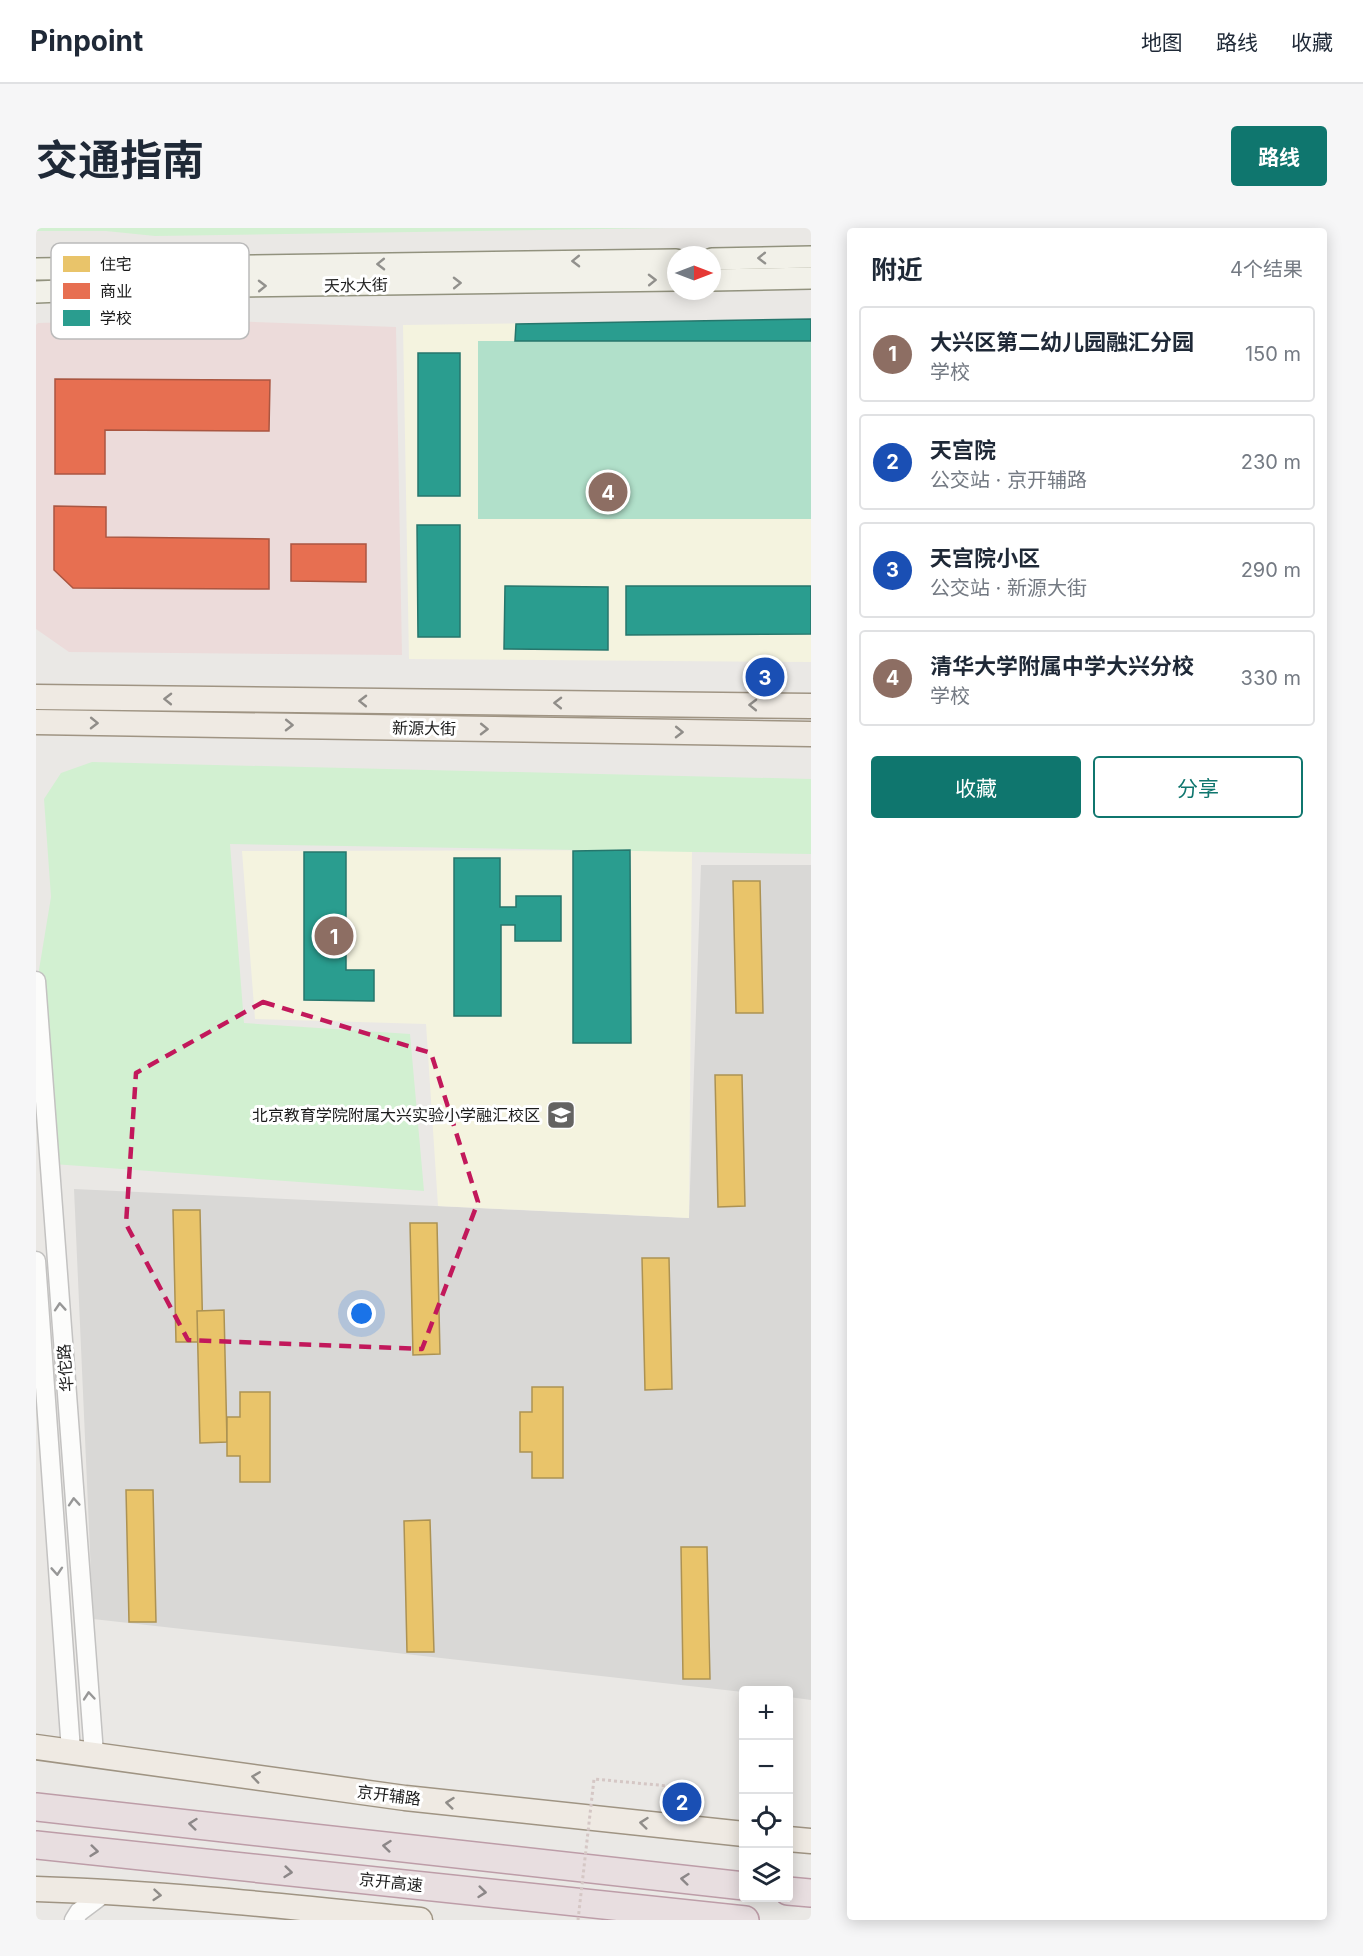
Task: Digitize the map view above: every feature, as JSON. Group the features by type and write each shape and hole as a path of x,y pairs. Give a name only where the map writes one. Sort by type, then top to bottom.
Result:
{"highway":[{"path":"36,1807 739,1885"},
{"name":"京开高速","path":"36,1845 745,1920"},
{"path":"793,1891 811,1893"}],"main road":[{"path":"721,259 811,257"},
{"name":"天水大街","path":"249,266 667,260"},
{"name":"天水大街","path":"36,269 51,269"},
{"path":"721,280 811,278"},
{"name":"天水大街","path":"249,286 667,280"},
{"name":"天水大街","path":"36,292 51,291"},
{"name":"新源大街","path":"36,697 811,706"},
{"name":"新源大街","path":"36,722 811,734"},
{"name":"京开辅路","path":"36,1746 405,1798 739,1833"},
{"path":"793,1839 811,1841"},
{"path":"36,1889 106,1891 420,1920"}],"street":[{"name":"华佗路","path":"36,981 82,1753"},
{"name":"华佗路","path":"36,1261 82,1753"},
{"path":"74,1920 79,1912 106,1891"}],"path":[{"path":"578,1920 594,1779 680,1787"}],"highlighted area":[{"path":"263,1002 431,1053 478,1202 422,1349 188,1340 126,1224 136,1073"}],"shaded area":[{"path":"811,319 811,662 409,659 403,325"},
{"path":"249,322 396,327 402,655 69,652 36,629 36,325 51,323 51,339 249,339"},
{"name":"北京教育学院附属大兴实验小学融汇校区","path":"692,850 689,1218 438,1206 426,1024 255,1019 242,851"},
{"path":"701,865 811,865 811,1700 793,1698 793,1686 739,1686 739,1692 93,1619 74,1189 689,1218"}],"green space":[{"path":"36,228 667,228 155,236 106,231 36,231"},
{"path":"478,341 811,341 811,519 478,519"},
{"path":"92,762 811,779 811,854 230,844 244,1023 410,1034 424,1191 53,1164 37,982 51,897 44,799 61,773"}],"building: 住宅":[{"path":"733,881 760,881 763,1013 736,1013"},
{"path":"715,1075 742,1075 745,1206 718,1207"},
{"path":"173,1210 200,1210 203,1342 176,1342"},
{"path":"410,1223 437,1223 440,1354 413,1355"},
{"path":"642,1258 669,1258 672,1389 645,1390"},
{"path":"224,1310 227,1442 200,1443 197,1311"},
{"path":"532,1387 563,1387 563,1478 532,1478 532,1452 520,1452 520,1412 532,1412"},
{"path":"240,1392 270,1392 270,1482 240,1482 240,1456 227,1456 227,1417 240,1417"},
{"path":"126,1490 153,1490 156,1622 129,1622"},
{"path":"430,1520 434,1652 407,1652 404,1521"},
{"path":"681,1547 707,1547 710,1679 683,1679"}],"building: 商业":[{"path":"55,379 270,380 269,431 105,430 105,474 55,474"},
{"path":"54,506 106,507 106,537 269,539 269,589 73,588 54,570"},
{"path":"291,544 366,544 366,582 291,581"}],"building: 学校":[{"path":"811,319 811,341 515,341 516,324"},
{"path":"418,353 460,353 460,496 418,496"},
{"path":"417,525 460,525 460,637 418,637"},
{"path":"505,586 608,587 608,650 504,649"},
{"path":"626,586 811,586 811,634 626,635"},
{"path":"630,850 631,1043 573,1043 573,851"},
{"path":"304,852 346,852 346,970 374,970 374,1001 304,1000"},
{"path":"454,858 500,858 500,907 516,907 516,896 561,896 561,941 515,941 515,925 501,925 501,1016 454,1016"}],"place":[{"name":"清华大学附属中学大兴分校","path":"608,492"},
{"name":"天宫院小区","path":"765,677"},
{"name":"大兴区第二幼儿园融汇分园","path":"334,936"},
{"name":"北京教育学院附属大兴实验小学融汇校区","path":"561,1115"},
{"name":"天宫院","path":"682,1802"}]}
